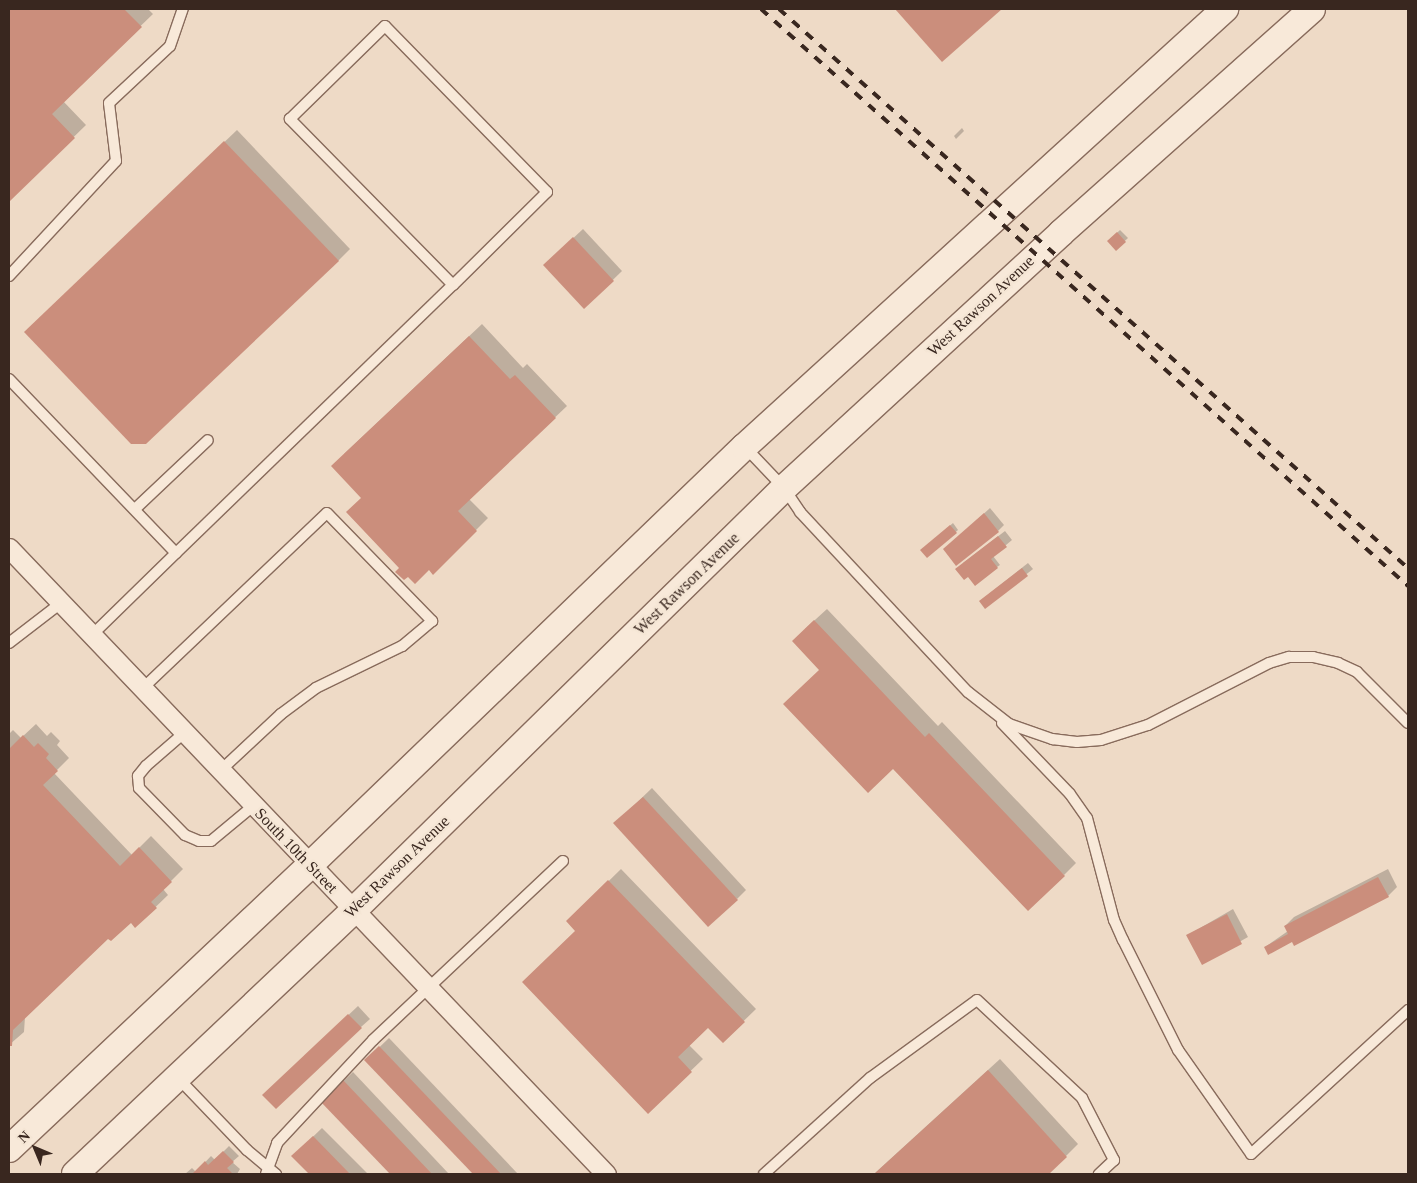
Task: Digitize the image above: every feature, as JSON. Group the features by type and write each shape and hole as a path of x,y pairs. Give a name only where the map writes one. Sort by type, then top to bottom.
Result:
{"main road":[{"path":"9,1149 310,865 744,447 1225,9"},
{"name":"West Rawson Avenue","path":"75,1174 354,910 784,488 1068,227 1312,9"}],"street":[{"name":"South 10th Street","path":"9,548 606,1174"}],"lane":[{"path":"9,276 116,161 109,104 170,46 183,9"},
{"path":"92,635 453,285 547,192 385,26 290,119 453,285"},
{"path":"9,379 176,553"},
{"path":"135,509 208,440"},
{"path":"744,447 784,488 800,512 1070,794 1087,818 1114,920 1122,940 1178,1050 1251,1154 1408,1010"},
{"path":"142,689 327,513 432,621 402,646 316,688 281,714 220,771"},
{"path":"9,644 61,603"},
{"path":"990,711 1009,724 1052,739 1077,742 1101,740 1148,725 1269,663 1289,657 1313,657 1338,663 1357,672 1408,723"},
{"path":"184,733 146,766 138,776 139,788 185,835 199,840 212,841 253,806"},
{"path":"270,1173 277,1143 373,1040 563,861"},
{"path":"764,1174 870,1078 977,1000 1082,1098 1114,1160 1099,1174"},
{"path":"178,1077 270,1173"}],"building":[{"path":"9,9 124,9 142,27 52,114 75,138 9,202"},
{"path":"895,9 1002,9 942,62"},
{"path":"224,141 339,261 146,444 131,444 24,332"},
{"path":"1117,232 1126,242 1116,251 1107,241"},
{"path":"573,237 614,281 584,309 543,265"},
{"path":"469,336 510,379 515,375 556,418 458,511 477,531 433,575 429,570 415,584 408,577 404,580 395,572 399,568 346,512 361,498 331,466"},
{"path":"984,513 999,532 956,566 943,549"},
{"path":"950,525 957,533 927,558 920,550"},
{"path":"998,536 1007,547 991,559 998,568 975,586 968,577 964,580 955,569"},
{"path":"1022,568 1028,576 985,609 979,601"},
{"path":"814,620 925,737 929,733 1065,876 1028,911 893,769 868,793 783,704 819,670 792,641"},
{"path":"23,735 34,747 38,743 49,754 46,758 58,771 43,785 120,866 139,847 172,882 151,902 157,908 135,928 131,923 111,941 108,939 13,1030 12,1046 9,1046 9,749"},
{"path":"643,797 738,900 708,927 613,823"},
{"path":"1378,877 1389,897 1294,946 1292,942 1268,955 1264,947 1288,934 1284,926"},
{"path":"608,880 745,1022 723,1043 708,1028 678,1057 692,1072 648,1114 522,982 575,931 566,921"},
{"path":"1227,914 1242,944 1202,965 1186,935"},
{"path":"348,1014 362,1028 276,1109 262,1095"},
{"path":"379,1046 501,1174 473,1174 364,1060"},
{"path":"988,1070 1067,1157 1049,1174 874,1174"},
{"path":"343,1080 432,1174 390,1174 320,1101"},
{"path":"313,1136 350,1174 309,1174 291,1156"},
{"path":"223,1151 234,1162 227,1168 233,1174 192,1174 205,1161 208,1165"}],"railway":[{"path":"761,9 1408,586"},
{"path":"779,9 1408,568"}]}
